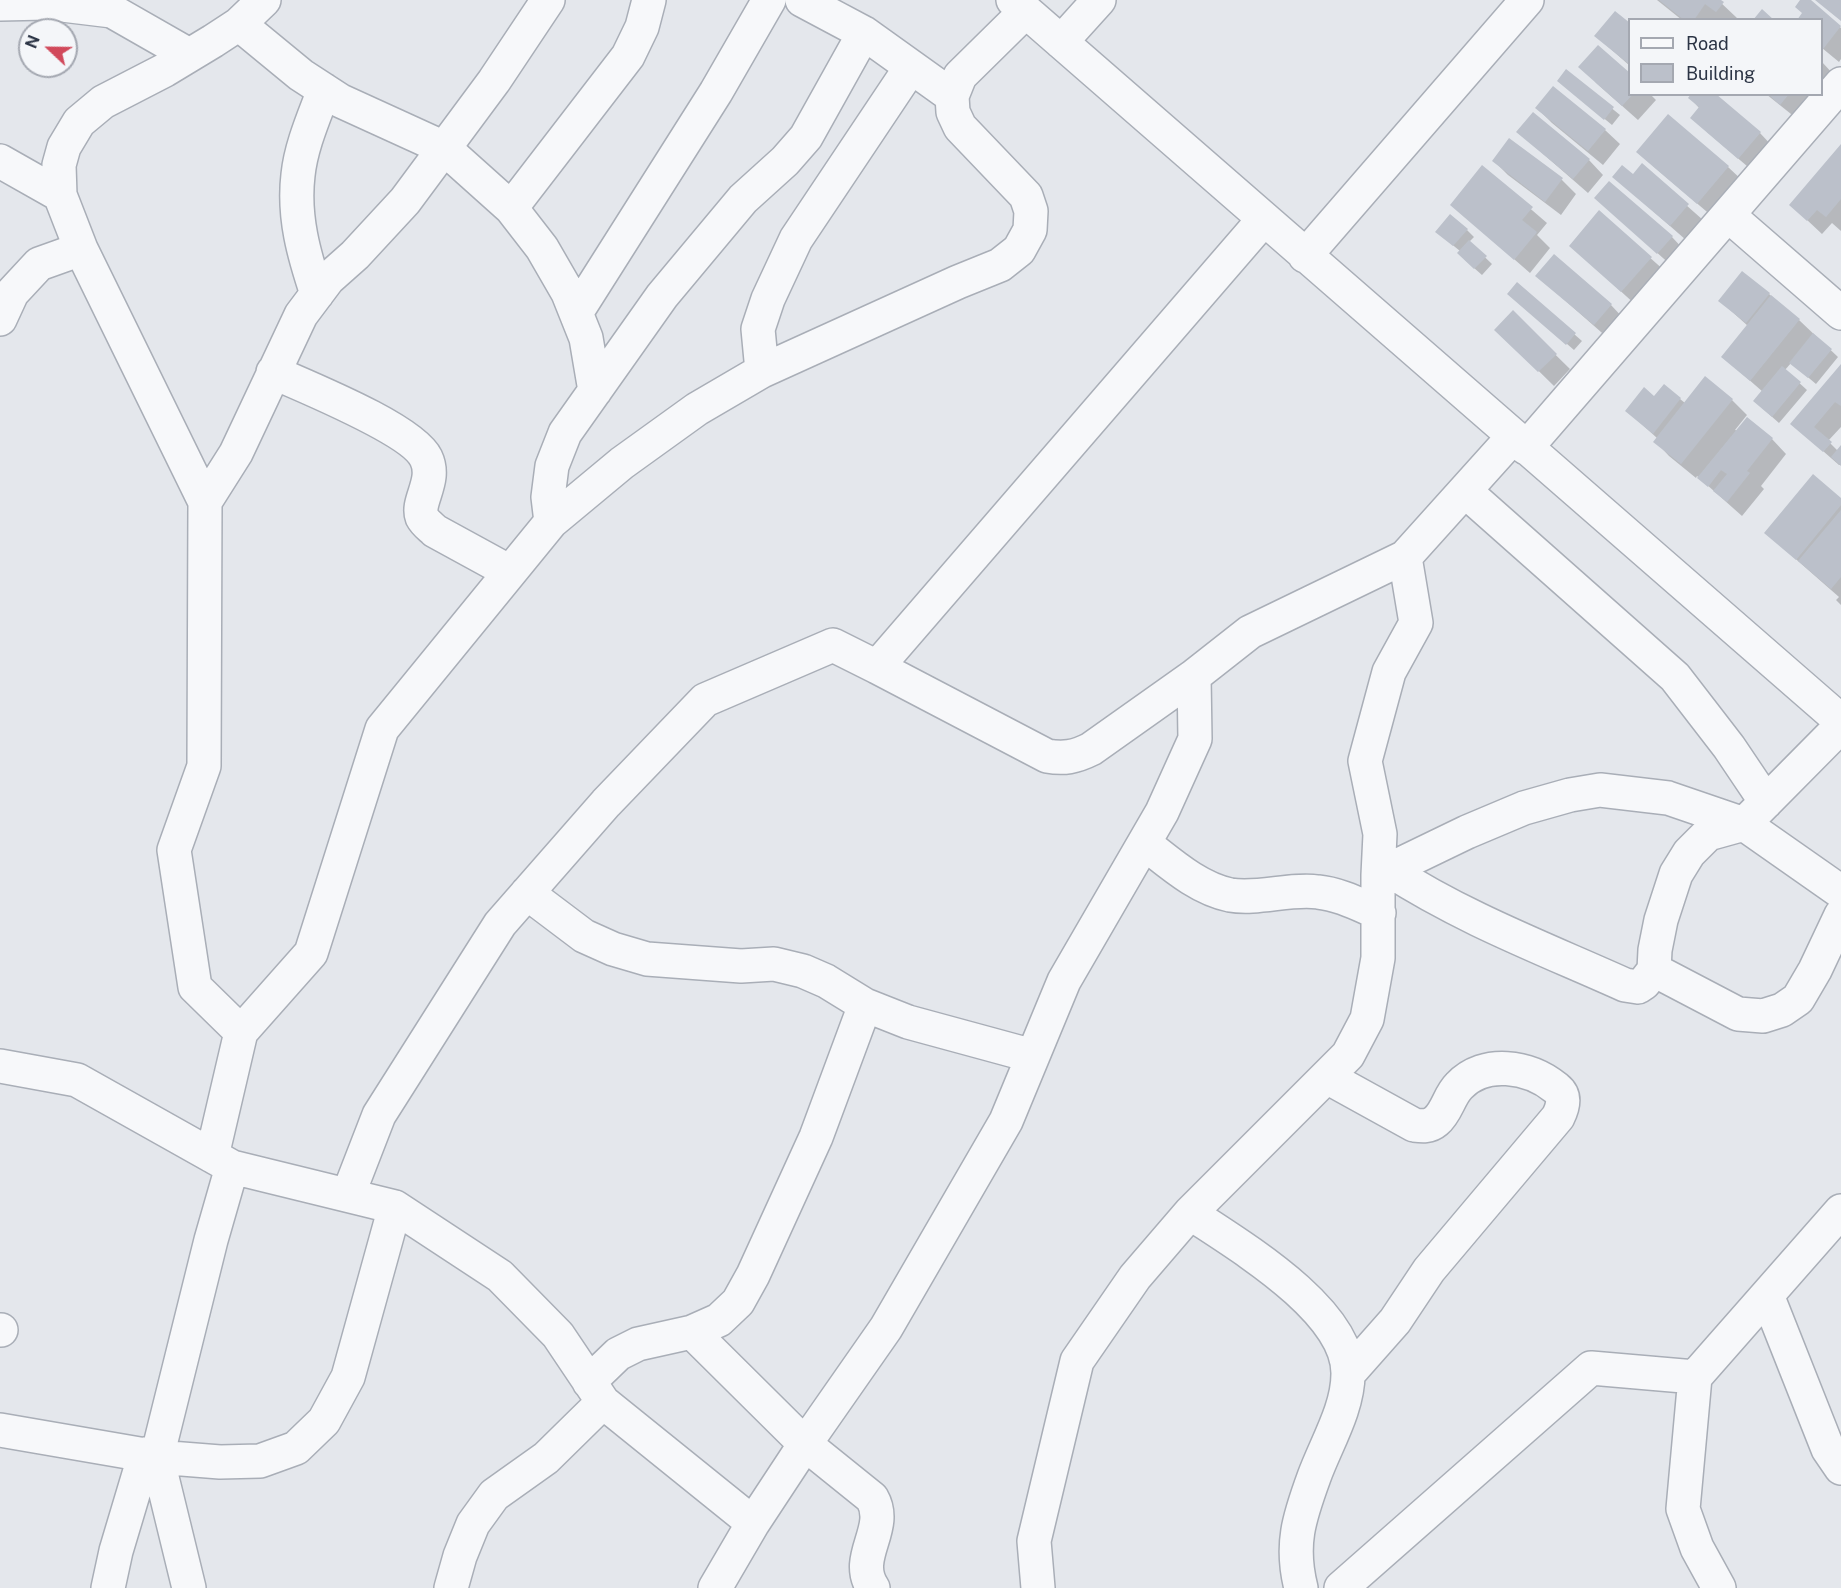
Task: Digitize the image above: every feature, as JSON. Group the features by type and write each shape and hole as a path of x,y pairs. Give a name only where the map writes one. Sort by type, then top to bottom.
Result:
{"street":[{"path":"241,1032 195,987 174,850 204,766 205,502 81,249 60,195 59,165 64,147 80,122 103,102 189,56 239,24 264,0"},
{"path":"205,502 236,453 301,315 328,279 355,255 405,201 494,81 548,0"},
{"path":"511,208 627,56 642,27 650,0"},
{"path":"576,313 716,92 769,0"},
{"path":"802,0 864,33 952,96"},
{"path":"1061,42 1099,0"},
{"path":"1305,256 1527,0"},
{"path":"0,4 72,3 112,11 189,56"},
{"path":"108,1588 116,1551 151,1455 211,1240 241,1032 310,953 382,729 551,522 622,463 697,409 762,371 1000,265 1019,250 1030,230 1031,212 1026,196 960,127 953,112 952,96 960,76 1019,6 1841,724 1755,813 1708,834 1689,853 1676,874 1661,920 1654,970 1638,987 1625,985 1460,911 1384,873"},
{"path":"239,24 301,75 341,101 444,148 511,208 542,248 568,293 586,338 595,390"},
{"path":"551,522 548,496 552,466 565,433 662,296 743,199 785,161 806,137 864,33"},
{"path":"762,371 758,329 768,299 796,239 911,67"},
{"path":"348,1195 379,1115 500,924 606,803 705,700 833,645 1047,756 1065,759 1080,755 1194,676 1250,632 1405,557 1465,491 1520,442 1728,215 1841,84"},
{"path":"317,294 302,249 298,211 298,174 309,130 324,90"},
{"path":"0,161 60,195"},
{"path":"1728,215 1841,313"},
{"path":"878,667 1264,219"},
{"path":"0,318 12,293 39,264 81,249"},
{"path":"273,372 381,422 417,447 425,457 429,469 429,484 422,508 422,517 435,531 510,572"},
{"path":"1465,491 1675,677 1729,747 1755,813 1841,892"},
{"path":"1038,1588 1034,1541 1077,1360 1135,1277 1190,1213 1348,1055 1367,1019 1378,958 1379,913 1384,873 1380,834 1365,760 1389,672 1416,623 1405,557"},
{"path":"715,1588 753,1523 886,1328 1006,1121 1064,981 1162,812 1195,739 1194,676"},
{"path":"1384,873 1467,832 1524,808 1570,795 1600,790 1668,798 1755,813"},
{"path":"1144,843 1188,877 1232,896 1318,892 1344,899 1379,913"},
{"path":"527,893 584,936 613,949 647,959 741,966 774,964 802,971 826,981 865,1005 908,1022 1033,1056"},
{"path":"1654,970 1738,1014 1763,1016 1782,1010 1798,999 1815,970 1841,915"},
{"path":"451,1588 460,1556 473,1524 494,1495 546,1458 596,1392 618,1354 638,1344 692,1332 719,1320 738,1302 753,1275 816,1137 865,1005"},
{"path":"0,1066 78,1080 222,1162 395,1207 500,1276 558,1335 596,1392 753,1523"},
{"path":"1327,1077 1414,1125 1425,1127 1436,1122 1458,1087 1479,1072 1519,1069 1554,1086 1561,1092 1563,1100 1558,1117 1430,1270 1395,1321 1348,1373"},
{"path":"0,1430 151,1455 220,1462 260,1461 296,1448 324,1421 348,1377 395,1207"},
{"path":"1719,1588 1697,1548 1683,1509 1695,1377 1841,1211"},
{"path":"1190,1213 1260,1260 1300,1293 1331,1326 1345,1349 1348,1373 1345,1400 1300,1514 1295,1537 1296,1568 1301,1588"},
{"path":"1767,1295 1828,1449 1841,1468"},
{"path":"692,1332 805,1444 872,1498 877,1506 876,1528 866,1567 867,1578 873,1588"},
{"path":"1341,1588 1591,1368 1695,1377"},
{"path":"151,1455 189,1588"}],"building":[{"path":"1659,0 1721,0 1724,2 1716,12 1705,4 1695,18 1682,18"},
{"path":"1800,0 1811,0 1841,26 1823,49 1823,18 1798,18 1802,13 1795,7"},
{"path":"1815,0 1841,0 1841,21"},
{"path":"1762,9 1772,18 1755,18"},
{"path":"1615,11 1628,21 1628,63 1594,36"},
{"path":"1598,45 1628,71 1628,96 1631,96 1622,106 1578,67"},
{"path":"1566,69 1614,107 1604,120 1557,81"},
{"path":"1553,86 1606,129 1588,151 1535,108"},
{"path":"1690,96 1718,96 1761,132 1738,159 1690,118 1699,107 1688,98"},
{"path":"1770,96 1787,96 1780,105"},
{"path":"1533,112 1590,159 1573,179 1516,132"},
{"path":"1668,114 1729,166 1697,204 1636,152"},
{"path":"1509,138 1563,178 1545,202 1492,161"},
{"path":"1841,144 1841,199 1826,217 1817,210 1807,221 1789,205"},
{"path":"1642,163 1689,204 1670,226 1612,177 1622,165 1633,174"},
{"path":"1482,165 1533,207 1522,220 1537,232 1514,260 1450,205"},
{"path":"1609,181 1673,236 1657,254 1594,198"},
{"path":"1599,210 1652,257 1621,292 1569,246"},
{"path":"1450,214 1468,229 1453,246 1435,232"},
{"path":"1469,240 1487,256 1474,269 1457,253"},
{"path":"1554,254 1612,304 1594,325 1535,276"},
{"path":"1742,271 1770,293 1746,323 1718,301"},
{"path":"1517,282 1576,333 1566,345 1507,294"},
{"path":"1771,295 1800,319 1750,381 1721,357"},
{"path":"1513,310 1557,354 1538,372 1494,330"},
{"path":"1813,333 1832,349 1808,378 1789,363"},
{"path":"1841,364 1841,406 1835,402 1814,427 1832,442 1823,452 1790,424"},
{"path":"1782,366 1801,382 1772,417 1753,401"},
{"path":"1705,376 1733,399 1681,464 1653,442"},
{"path":"1664,384 1681,398 1653,434 1625,411 1644,387 1654,396"},
{"path":"1747,417 1773,438 1747,471 1750,473 1727,502 1713,491 1727,474 1721,470 1708,487 1697,478"},
{"path":"1841,445 1841,466 1831,457"},
{"path":"1813,474 1841,498 1841,505 1796,560 1764,533"},
{"path":"1841,510 1841,577 1831,589 1798,561"}]}
